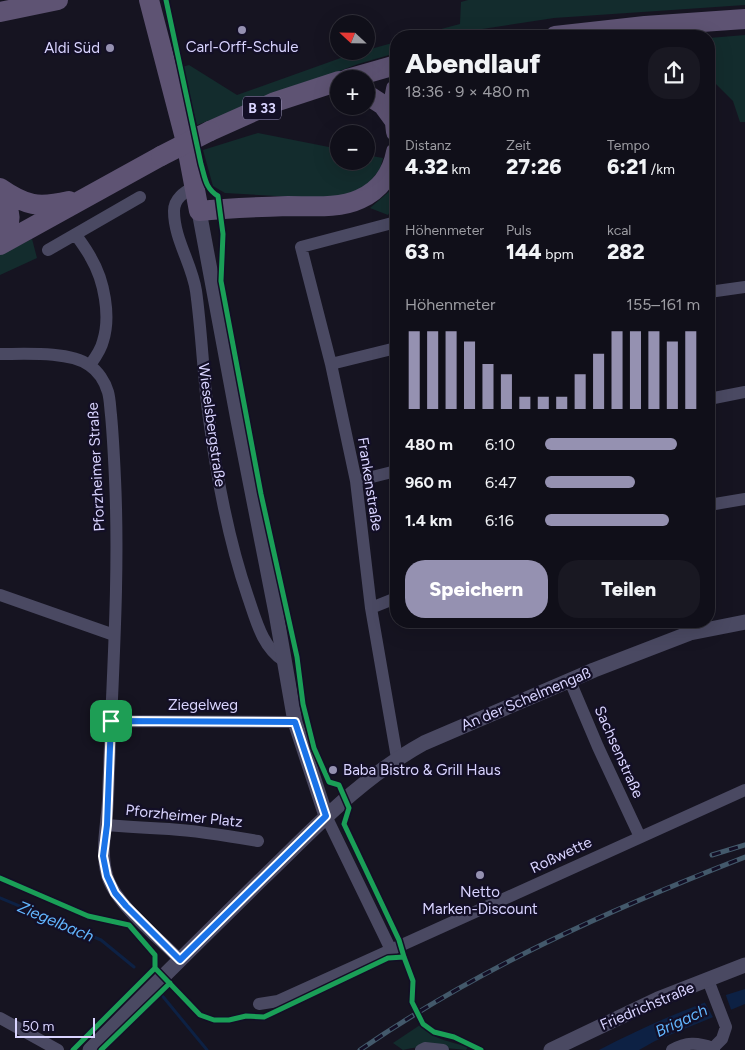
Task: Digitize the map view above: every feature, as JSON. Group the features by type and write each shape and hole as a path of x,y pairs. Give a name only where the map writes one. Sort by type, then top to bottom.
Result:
{"main road":[{"path":"0,12 58,0"},
{"name":"Wieselsbergstraße","path":"150,0 186,142 199,211"},
{"path":"609,30 745,19"},
{"path":"375,71 390,67"},
{"name":"B 33","path":"0,245 83,198 210,131 260,108 330,84"},
{"path":"316,88 330,89"},
{"path":"375,100 383,105 390,117"},
{"path":"199,211 242,207 336,205 353,202 369,195 382,183 390,170"},
{"path":"0,189 21,201 36,205 50,205 83,198"},
{"path":"0,189 10,211 10,222 0,239"}],"street":[{"name":"Wieselsbergstraße","path":"195,186 183,193 176,203 174,210 179,238 196,288 208,419 228,530 258,628 275,655 284,661"},
{"path":"48,250 140,197"},
{"name":"Wieselsbergstraße","path":"199,211 295,722 326,816"},
{"name":"Frankenstraße","path":"390,224 301,247 331,364 356,481 371,608 397,758"},
{"path":"0,354 57,355 82,361 90,365 98,354 106,324 103,285 92,258 76,235"},
{"path":"715,291 745,287"},
{"path":"331,364 390,349"},
{"name":"Pforzheimer Straße","path":"90,365 102,378 108,392 114,439 117,511 107,825 103,856 107,876 115,893 140,921 180,960"},
{"path":"715,398 745,392"},
{"path":"356,481 390,472"},
{"path":"715,504 745,499"},
{"path":"0,595 114,635"},
{"path":"371,608 390,600"},
{"name":"An der Schelmengaß","path":"90,1050 326,816 368,779 397,758 424,743 594,670 690,634 745,622"},
{"name":"Sachsenstraße","path":"570,681 640,837"},
{"name":"Ziegelweg","path":"111,721 295,722"},
{"name":"Roßwette","path":"260,1004 278,1001 745,790"},
{"path":"326,816 391,950"},
{"name":"Pforzheimer Platz","path":"107,825 141,829 168,829 258,841"},
{"name":"Friedrichstraße","path":"551,1050 658,999 709,984 745,965"},
{"path":"672,1050 683,1044 690,1043 713,1049 722,1039 726,1027 709,984"},
{"path":"0,1018 58,1050"},
{"path":"421,1050 425,1048 443,1050"}],"green space":[{"path":"468,0 745,0 745,5 554,18 476,30 438,30 460,24 461,2"},
{"path":"745,35 745,122 740,122 733,101 715,83 715,38"},
{"path":"390,44 390,55 375,59 375,48"},
{"path":"335,60 372,60 342,70 330,70 330,75 197,125 182,67 189,65 237,95"},
{"path":"258,133 330,147 330,170 375,170 375,157 383,158 380,169 369,183 353,195 327,199 225,193 213,186 203,150"},
{"path":"390,191 390,212 388,215 370,208"},
{"path":"32,239 37,258 0,275 0,255"},
{"path":"420,1025 436,1037 468,1047 466,1050 427,1047 403,1050 393,1043"}],"water":[{"name":"Brigach","path":"745,989 745,1004 655,1041 639,1050 599,1050 670,1016"}],"pier":[{"path":"725,993 732,1012 714,1019 704,1001"}],"waterway":[{"name":"Ziegelbach","path":"0,898 101,940 134,967"},
{"name":"Ziegelbach","path":"160,993 207,1050"}],"railway":[{"path":"712,855 745,845"},
{"path":"360,1050 405,1020 547,942 596,919 745,857"}],"cycle path":[{"path":"166,0 201,164 208,186 218,196 223,234 221,281 261,494 297,657 303,704 314,748 329,782 339,785 349,808 344,824 399,940 413,981 412,1002 423,1024 434,1032 454,1037 481,1050"},
{"path":"0,878 88,916 129,925 155,955 155,968 73,1050"},
{"path":"155,968 200,1015 214,1020 229,1020 246,1016 264,1017 388,958 404,957"},
{"path":"101,1050 170,983"}],"place":[{"name":"Carl-Orff-Schule","path":"242,30"},
{"name":"Aldi Süd","path":"110,48"},
{"name":"Baba Bistro & Grill Haus","path":"333,770"},
{"name":"Netto Marken-Discount","path":"480,875"}],"route":[{"path":"111,721 295,722 321,798 326,816 180,960 126,906 115,893 107,876 103,856 107,825 111,721"}]}
